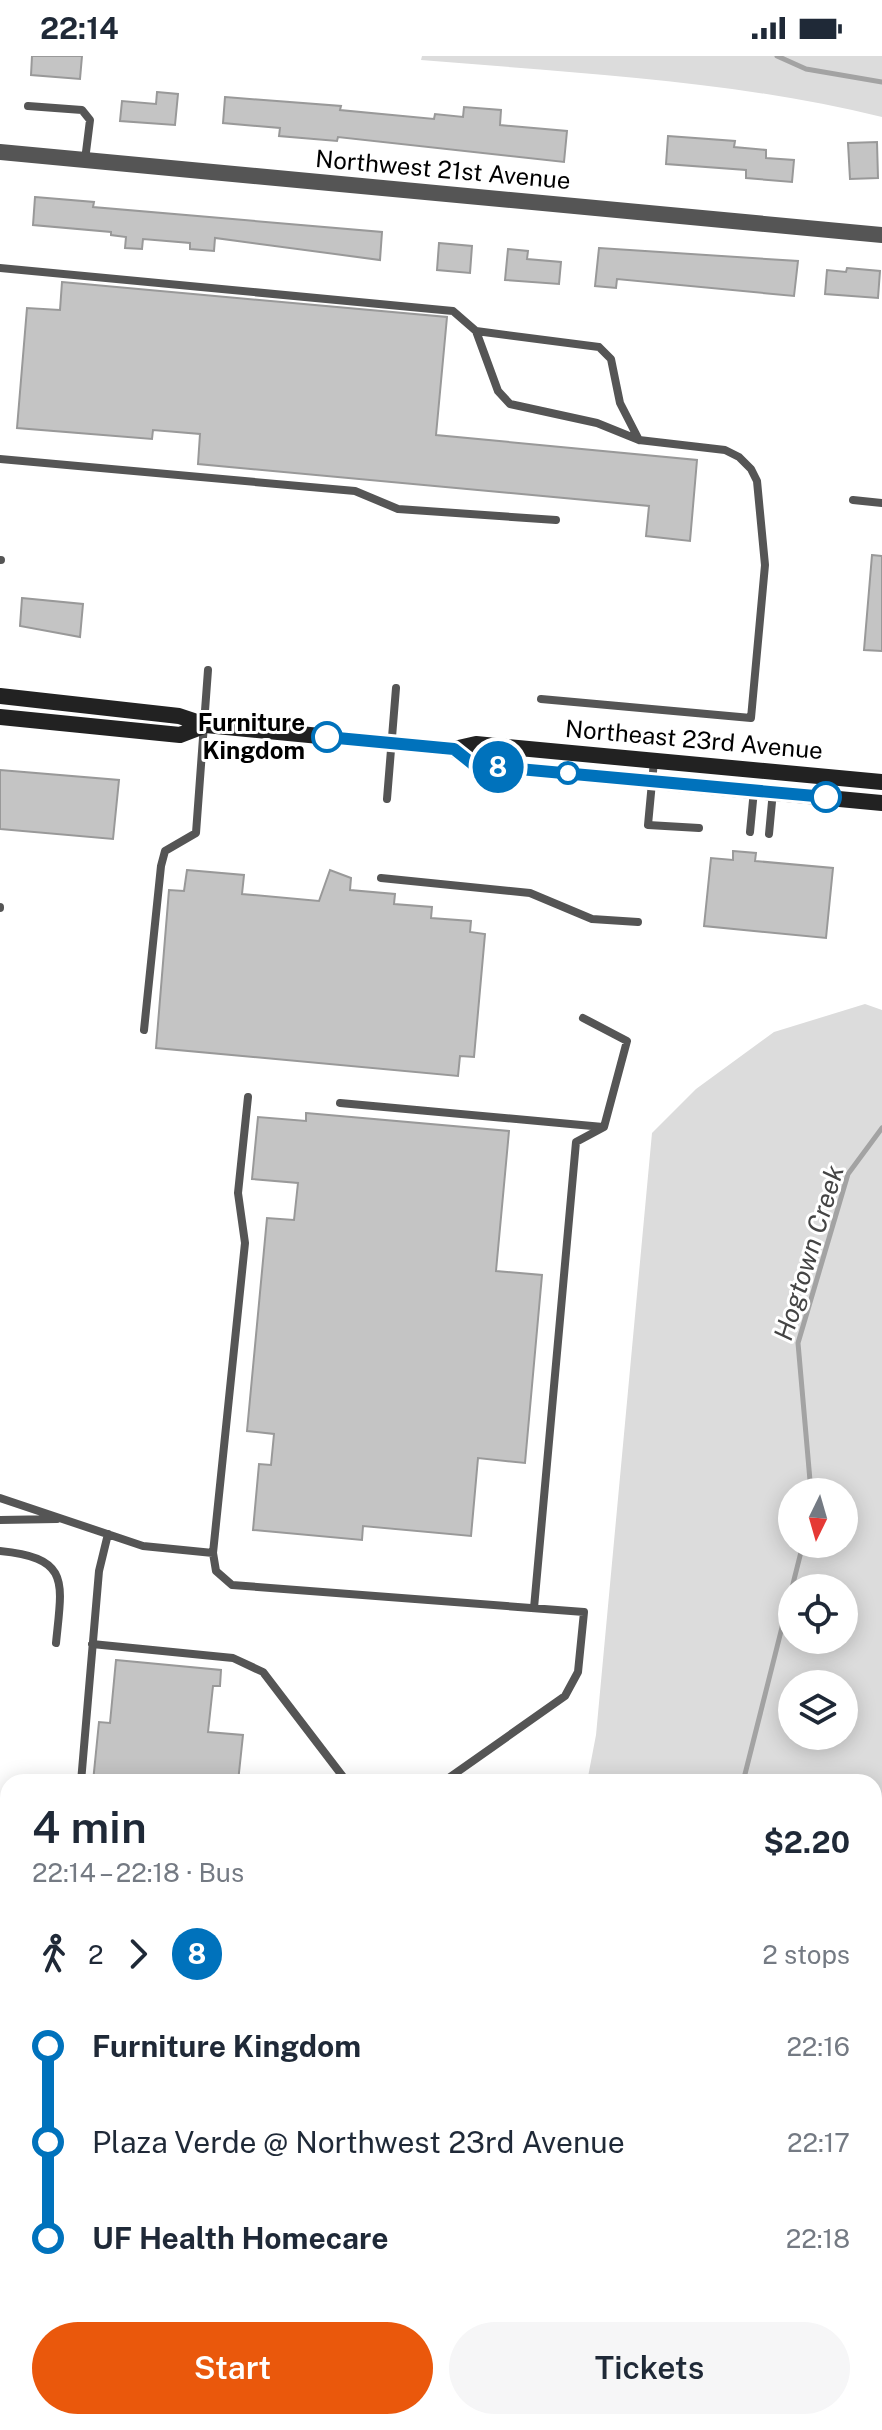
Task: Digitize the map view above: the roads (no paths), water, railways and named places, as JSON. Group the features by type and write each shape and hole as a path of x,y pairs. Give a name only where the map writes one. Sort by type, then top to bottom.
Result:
{"street":[{"name":"Northwest 21st Avenue","path":"0,152 882,235"},
{"path":"0,696 179,716 206,725"},
{"name":"Northeast 23rd Avenue","path":"0,717 180,735 206,725 454,749 476,744 882,782"},
{"name":"Northeast 23rd Avenue","path":"454,749 474,765 882,803"}],"lane":[{"path":"28,106 82,110 88,114 85,160"},
{"path":"0,268 453,311 476,331 498,391 510,404 597,423 639,440 725,450 745,463 757,481 765,565 751,718 541,699"},
{"path":"476,331 599,347 611,359 620,403 639,440"},
{"path":"0,459 355,491 398,509 556,520"},
{"path":"853,500 882,503"},
{"path":"144,1030 161,866 165,851 196,833 208,670"},
{"path":"387,799 396,688"},
{"path":"654,761 648,825 699,828"},
{"path":"750,832 754,789"},
{"path":"769,834 773,791"},
{"path":"381,878 530,893 592,919 638,922"},
{"path":"534,1608 576,1142 604,1127 627,1041 583,1018"},
{"path":"248,1097 238,1193 245,1243 213,1553 216,1571 232,1585 584,1612 578,1672 565,1696 454,1774"},
{"path":"340,1103 604,1127"},
{"path":"0,1498 143,1546 213,1553"},
{"path":"0,1520 62,1519"},
{"path":"82,1774 99,1571 108,1534"},
{"path":"0,1551 44,1559 56,1572 61,1596 56,1643"},
{"path":"92,1644 233,1658 263,1672 341,1774"}],"waterway":[{"path":"777,56 806,69 882,82"},
{"name":"Hogtown Creek","path":"810,1478 798,1343 848,1174 882,1128"},
{"name":"Hogtown Creek","path":"745,1774 799,1558"}],"place":[{"name":"Furniture Kingdom","path":"327,737"}]}
